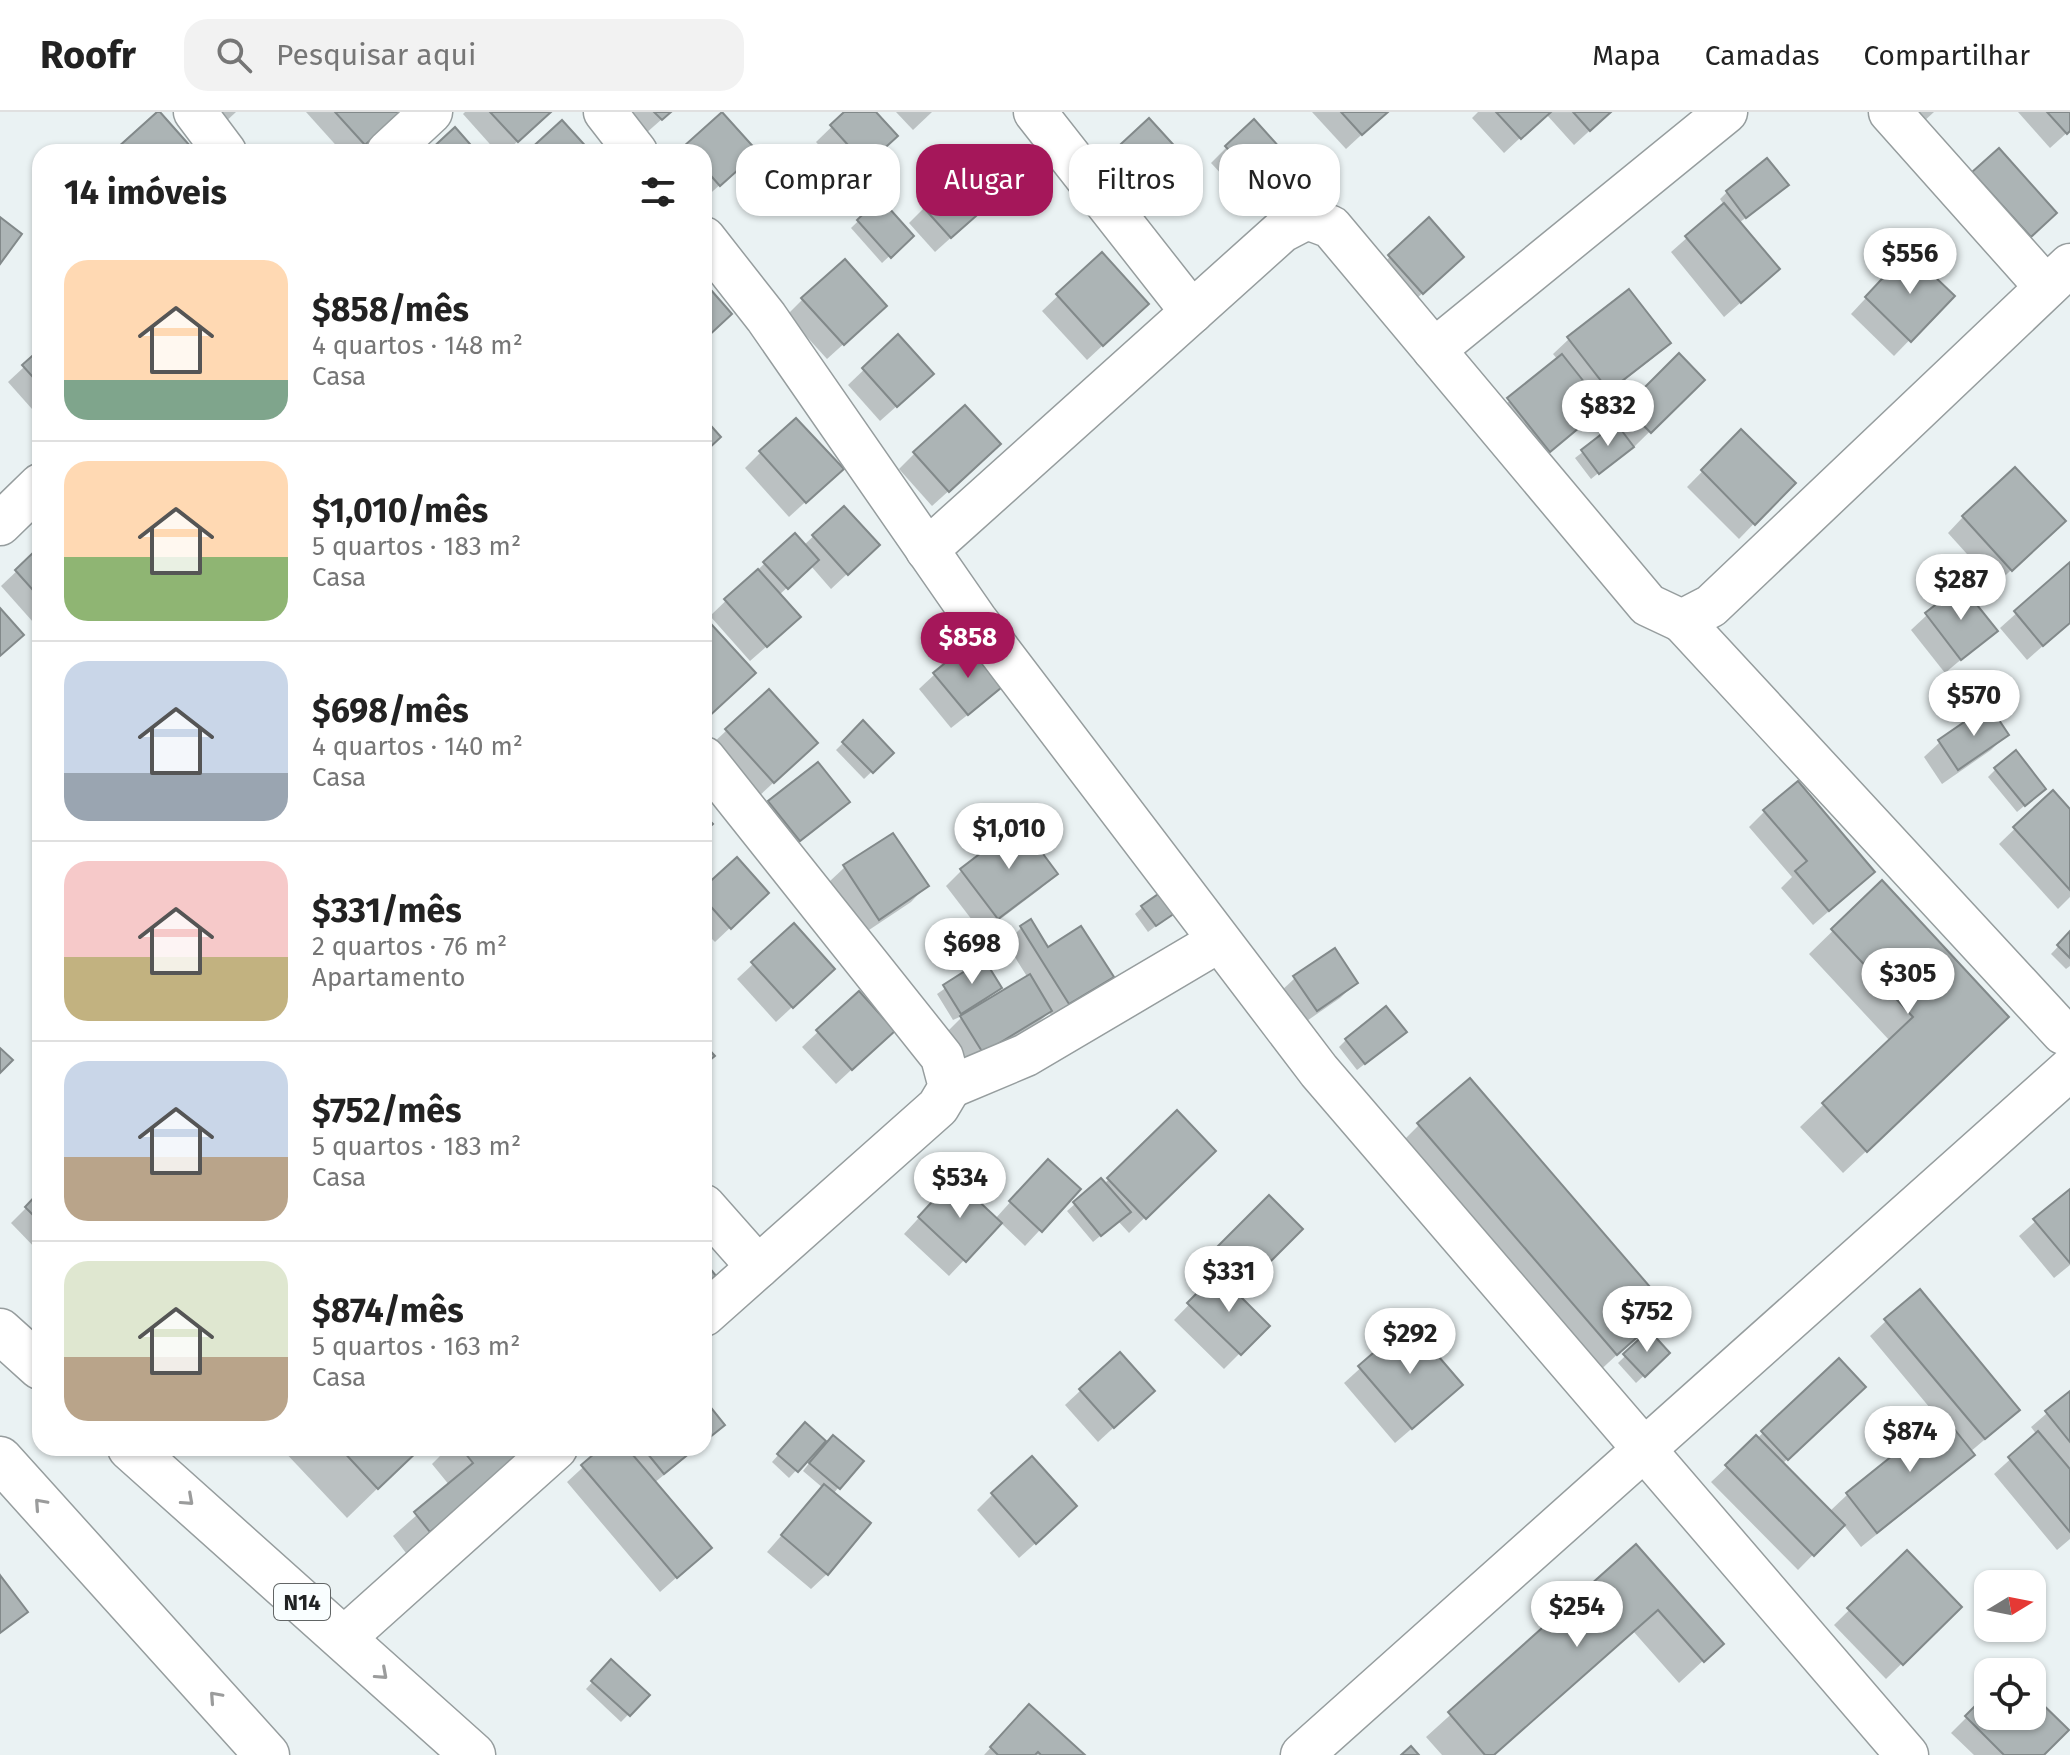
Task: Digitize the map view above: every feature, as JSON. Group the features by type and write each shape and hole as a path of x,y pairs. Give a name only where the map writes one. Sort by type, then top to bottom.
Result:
{"main road":[{"path":"0,1331 32,1360"},
{"name":"N14","path":"139,1456 473,1755"},
{"path":"0,1459 267,1755"}],"street":[{"path":"195,112 219,144"},
{"path":"397,144 431,112"},
{"path":"605,112 630,144"},
{"path":"1035,112 1192,312"},
{"path":"1434,350 1726,112"},
{"path":"1682,621 1711,606 2058,276 1890,112"},
{"path":"927,550 1282,231 1307,218 1331,227 1648,605 1682,621 2063,1033 2070,1034"},
{"path":"712,248 766,317 976,620 1319,1071 1907,1755"},
{"path":"0,524 32,493"},
{"path":"712,768 942,1057 950,1087"},
{"path":"712,1308 938,1107 950,1087 1026,1055 1219,941"},
{"path":"1302,1755 2070,1069"},
{"path":"712,1215 758,1267"},
{"path":"343,1639 547,1456"}],"building":[{"path":"160,112 188,144 122,144"},
{"path":"335,112 402,112 366,144"},
{"path":"490,112 551,112 518,142"},
{"path":"654,112 671,112 662,120"},
{"path":"722,112 751,144 736,144 736,172 720,186 712,177 712,144 686,144"},
{"path":"844,112 876,112 898,136 889,144 847,144 830,125"},
{"path":"1341,112 1388,112 1362,135"},
{"path":"1496,112 1551,112 1521,139"},
{"path":"1573,112 1611,112 1590,131"},
{"path":"2047,112 2070,112 2070,131 2067,134"},
{"path":"1149,118 1173,144 1121,144"},
{"path":"1254,119 1276,144 1227,144"},
{"path":"562,120 584,144 536,144"},
{"path":"455,127 470,144 437,144"},
{"path":"1999,148 2057,213 2031,237 1972,172"},
{"path":"1767,158 1789,185 1746,218 1726,191"},
{"path":"1724,203 1780,269 1741,303 1685,236"},
{"path":"861,216 896,216 914,236 891,258 857,220"},
{"path":"931,216 976,216 951,238"},
{"path":"0,217 22,234 0,264"},
{"path":"1429,217 1464,257 1423,294 1388,255"},
{"path":"1908,251 1955,296 1911,342 1865,297"},
{"path":"1102,252 1149,304 1103,346 1056,294"},
{"path":"845,259 887,306 844,345 801,298"},
{"path":"1629,289 1671,343 1609,391 1567,337"},
{"path":"712,291 732,314 712,333"},
{"path":"898,334 934,374 897,407 862,368"},
{"path":"1679,353 1705,380 1651,433 1625,407"},
{"path":"1562,354 1604,407 1550,452 1507,398"},
{"path":"32,356 32,376 22,365"},
{"path":"965,405 1001,444 949,492 913,452"},
{"path":"796,418 844,469 806,503 759,451"},
{"path":"1616,423 1634,447 1599,474 1581,450"},
{"path":"712,427 721,437 712,445"},
{"path":"1741,429 1796,483 1755,525 1701,470"},
{"path":"2015,467 2066,521 2012,571 1962,516"},
{"path":"844,506 880,545 848,575 812,535"},
{"path":"795,533 819,560 788,589 763,562"},
{"path":"32,554 32,589 15,570"},
{"path":"2070,562 2070,623 2043,646 2014,611"},
{"path":"758,569 801,617 767,647 724,599"},
{"path":"1961,585 1998,631 1961,660 1925,613"},
{"path":"0,608 24,635 0,656"},
{"path":"712,625 756,673 712,714"},
{"path":"967,645 1002,687 968,715 933,673"},
{"path":"769,689 818,743 774,783 725,729"},
{"path":"1989,705 2009,735 1958,770 1938,740"},
{"path":"863,720 894,753 873,773 842,742"},
{"path":"2016,750 2046,789 2025,806 1994,768"},
{"path":"818,762 850,802 800,841 768,801"},
{"path":"1798,781 1875,872 1829,911 1795,871 1807,861 1763,810"},
{"path":"2053,790 2070,809 2070,890 2013,827"},
{"path":"1020,823 1058,874 998,919 960,869"},
{"path":"893,833 929,886 879,920 843,865"},
{"path":"737,857 769,893 731,929 712,908 712,880"},
{"path":"1882,880 2009,1017 1867,1152 1822,1103 1913,1017 1831,929"},
{"path":"1164,890 1178,911 1156,926 1141,906"},
{"path":"1031,919 1048,947 1081,926 1114,977 1069,1004 1020,926"},
{"path":"794,923 835,969 793,1008 751,962"},
{"path":"2070,931 2070,958 2057,945"},
{"path":"1335,948 1358,983 1317,1011 1293,976"},
{"path":"984,959 1002,988 961,1014 943,985"},
{"path":"1030,974 1052,1011 983,1053 960,1016"},
{"path":"859,991 895,1031 852,1070 816,1030"},
{"path":"1386,1006 1407,1032 1365,1064 1345,1039"},
{"path":"0,1048 13,1060 0,1073"},
{"path":"1470,1078 1669,1309 1617,1355 1417,1123"},
{"path":"1177,1110 1216,1151 1146,1219 1107,1178"},
{"path":"1048,1159 1081,1189 1042,1232 1009,1201"},
{"path":"954,1178 1002,1223 966,1262 918,1217"},
{"path":"1101,1178 1131,1212 1101,1236 1073,1202"},
{"path":"2070,1189 2070,1263 2033,1219"},
{"path":"1269,1195 1303,1229 1248,1284 1214,1250"},
{"path":"32,1200 32,1214 25,1207"},
{"path":"1217,1273 1270,1326 1241,1355 1187,1303"},
{"path":"1920,1289 2020,1410 1985,1439 1884,1319"},
{"path":"1409,1322 1463,1385 1412,1429 1358,1366"},
{"path":"1649,1330 1670,1353 1645,1377 1623,1354"},
{"path":"1120,1352 1155,1391 1114,1428 1079,1389"},
{"path":"1839,1358 1866,1387 1788,1460 1761,1431"},
{"path":"2070,1391 2070,1442 2045,1411"},
{"path":"712,1409 725,1425 712,1436"},
{"path":"1943,1415 1975,1455 1877,1533 1846,1493"},
{"path":"805,1422 826,1441 798,1472 777,1454"},
{"path":"2038,1431 2070,1469 2070,1532 2008,1457"},
{"path":"833,1435 864,1461 840,1489 809,1463"},
{"path":"1756,1435 1845,1525 1814,1556 1725,1465"},
{"path":"347,1456 413,1456 378,1489"},
{"path":"467,1456 523,1456 430,1532 414,1512 473,1463"},
{"path":"592,1456 634,1456 712,1548 677,1578 581,1465"},
{"path":"649,1456 686,1456 664,1474"},
{"path":"1032,1456 1077,1506 1036,1544 991,1493"},
{"path":"824,1484 871,1523 828,1575 781,1535"},
{"path":"1636,1544 1724,1644 1704,1662 1658,1610 1494,1755 1485,1755 1448,1712"},
{"path":"1907,1550 1962,1607 1903,1665 1847,1608"},
{"path":"0,1575 28,1612 0,1633"},
{"path":"611,1659 650,1695 630,1716 591,1681"},
{"path":"1029,1704 1085,1755 1041,1755 1038,1752 1035,1755 998,1755 990,1747"},
{"path":"1974,1707 1974,1725 1965,1716"},
{"path":"2046,1708 2069,1730 2044,1755 2004,1755 1979,1730 2046,1730"},
{"path":"1411,1746 1419,1755 1401,1755"}]}
